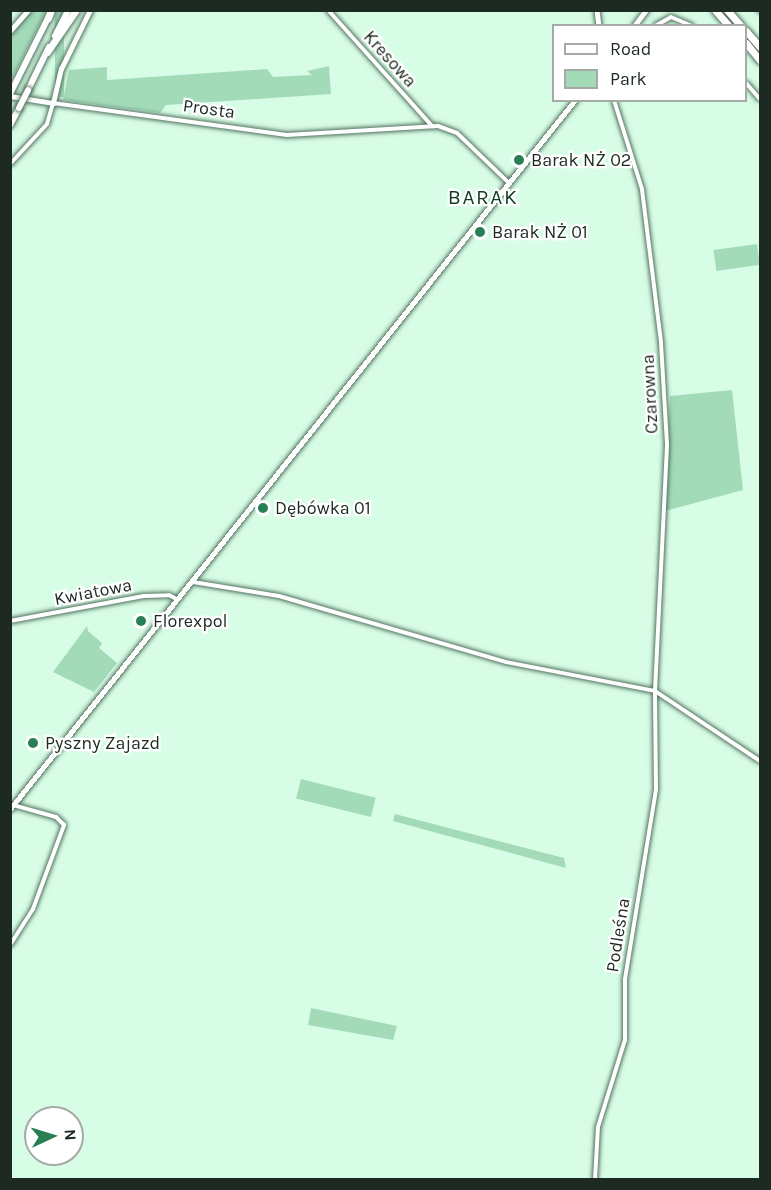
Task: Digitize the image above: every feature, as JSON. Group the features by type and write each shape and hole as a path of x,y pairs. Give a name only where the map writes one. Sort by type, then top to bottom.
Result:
{"highway":[{"path":"47,52 76,10"},
{"path":"715,10 727,24"},
{"path":"727,10 739,24"},
{"path":"747,32 760,47"},
{"path":"747,44 760,60"}],"main road":[{"path":"10,125 68,10"},
{"path":"12,93 50,13"}],"street":[{"path":"10,31 28,10"},
{"path":"10,164 47,124 61,69 90,10"},
{"name":"Kresowa","path":"328,10 432,126"},
{"path":"636,24 646,10"},
{"path":"658,24 670,17 687,24"},
{"path":"747,84 760,99"},
{"path":"12,93 53,103"},
{"path":"10,945 33,909 64,825 56,817 12,807 573,102"},
{"name":"Czarowna","path":"615,102 642,189 666,398 655,691"},
{"name":"Prosta","path":"53,103 134,116 184,118 281,134 432,126"},
{"path":"432,126 457,133 510,183"},
{"path":"193,582 279,596 497,660 655,691 760,761"},
{"name":"Kwiatowa","path":"10,621 144,596 170,595 178,600"},
{"name":"Podleśna","path":"595,1179 599,1126 625,1040 625,979 656,789 655,691"}],"green space":[{"path":"31,11 46,11 12,79 11,34"},
{"path":"55,11 64,11 64,97 55,97"},
{"path":"329,66 331,94 166,105 160,113 63,100 69,70 107,67 107,80 267,69 273,77 312,75 307,71"},
{"path":"757,244 760,265 716,271 713,250"},
{"path":"732,390 743,490 665,511 670,396"},
{"path":"87,626 88,631 102,643 99,648 117,663 94,692 53,672"},
{"path":"301,779 376,798 371,817 296,798"},
{"path":"395,814 564,858 566,868 393,821"},
{"path":"311,1008 397,1026 393,1040 308,1025"}],"place":[{"name":"Barak NŻ 02","path":"519,160"},
{"name":"Barak NŻ 01","path":"480,232"},
{"name":"Dębówka 01","path":"263,508"},
{"name":"Florexpol","path":"141,621"},
{"name":"Pyszny Zajazd","path":"33,743"}],"district":[{"name":"BARAK","path":"483,197"}]}
